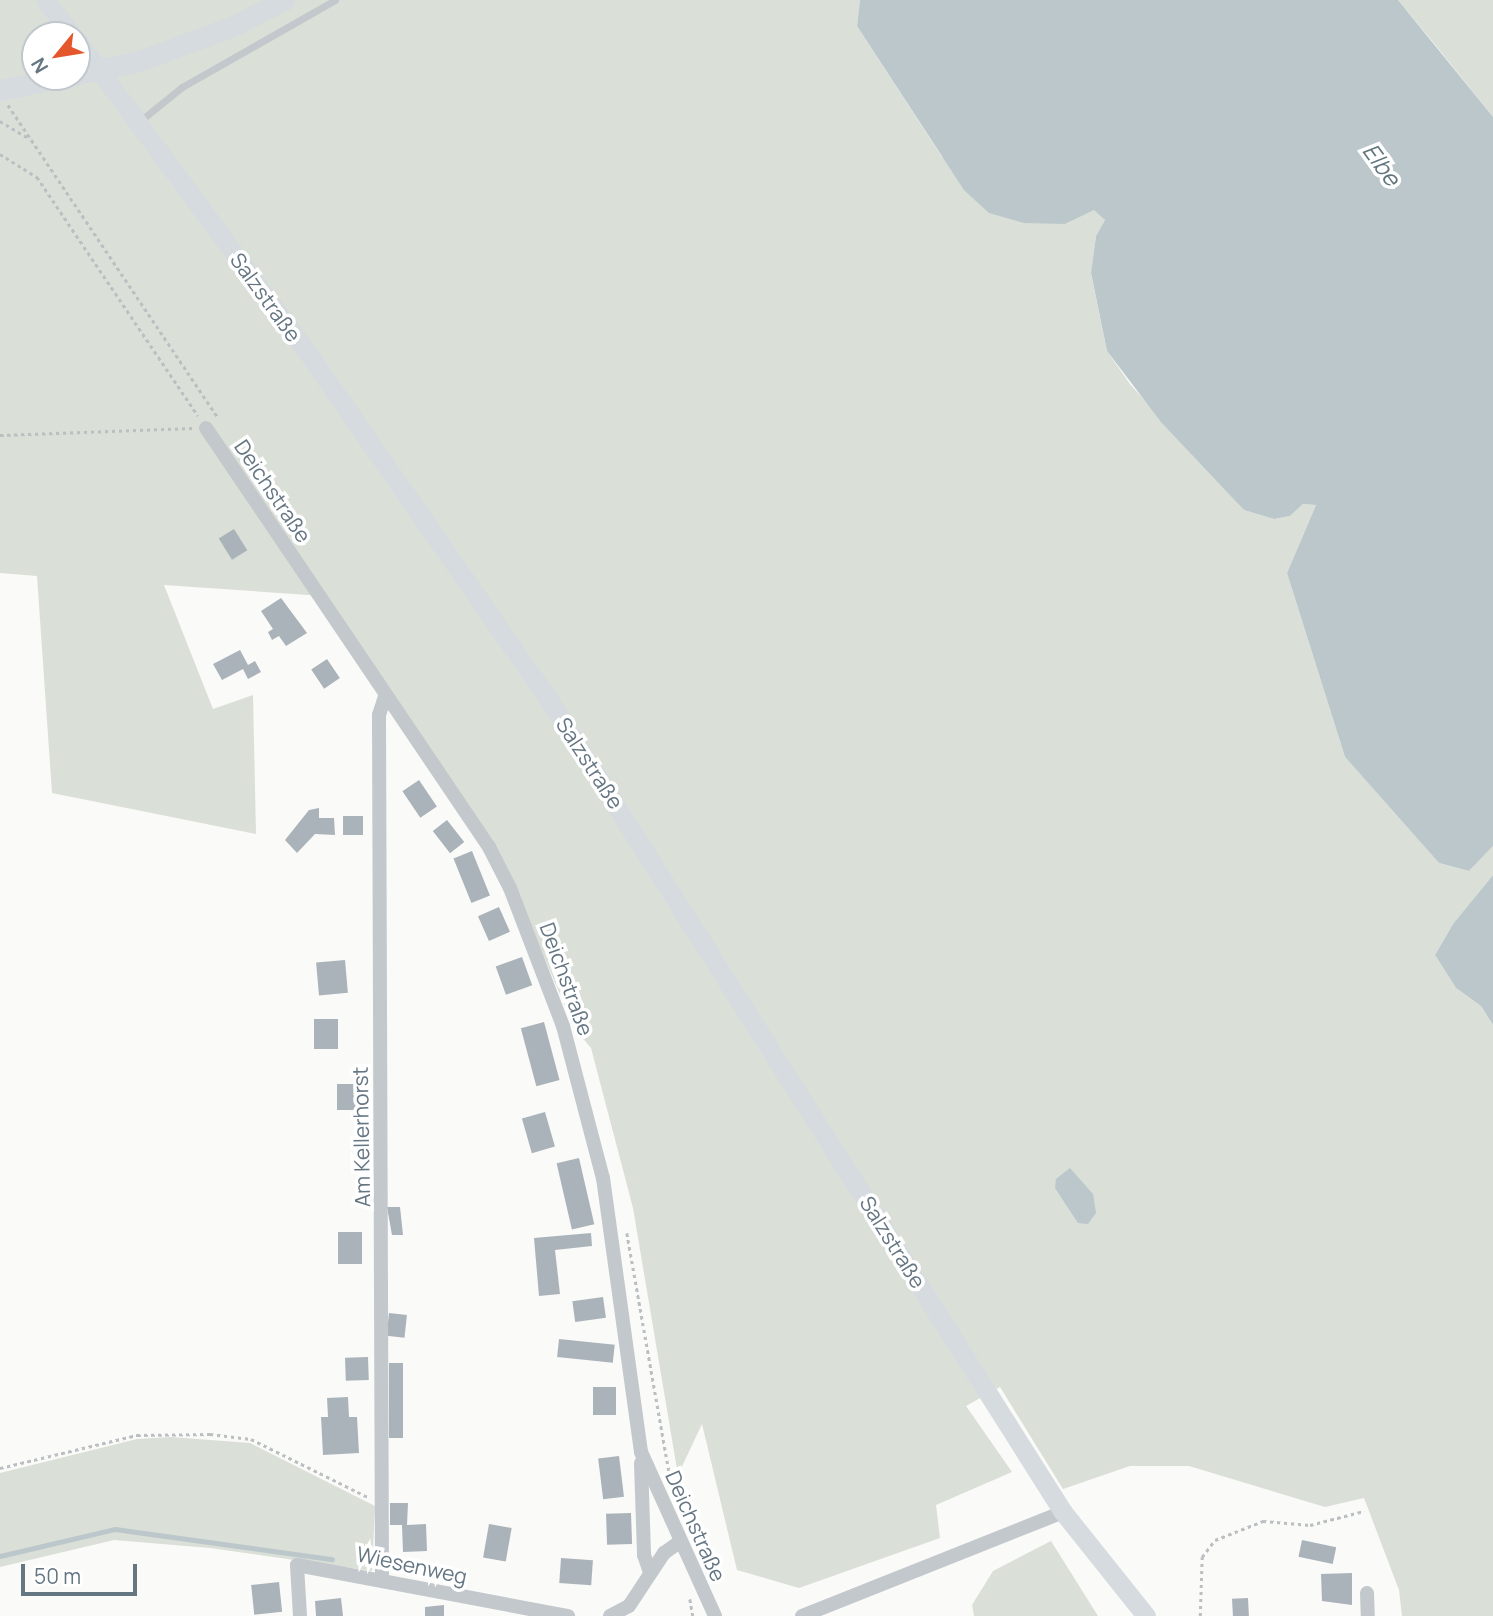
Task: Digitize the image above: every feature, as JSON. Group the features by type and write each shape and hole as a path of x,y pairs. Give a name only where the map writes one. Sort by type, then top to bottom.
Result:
{"main road":[{"path":"3,96 136,62 230,27 284,0"}],"street":[{"path":"44,0 61,21"},
{"name":"Salzstraße","path":"91,59 314,362 547,697 1063,1512 1146,1616"},
{"name":"Deichstraße","path":"206,428 384,696 489,847 510,888 562,1026 603,1178 641,1452 715,1616"},
{"name":"Am Kellerhorst","path":"382,1579 384,1504 379,715 384,696"},
{"path":"641,1452 644,1555 650,1572"},
{"path":"802,1616 1063,1512"},
{"path":"610,1616 629,1606 664,1553 680,1542"},
{"name":"Wiesenweg","path":"300,1616 297,1565 382,1579 487,1609 568,1616"},
{"path":"1367,1594 1368,1616"}],"lane":[{"path":"138,122 182,87 335,0"}],"path":[{"path":"3,96 224,426"},
{"path":"0,121 32,141"},
{"path":"0,153 37,177 206,428"},
{"path":"0,435 206,428"},
{"path":"627,1231 670,1479"},
{"path":"0,1468 137,1435 210,1434 251,1438 384,1504"},
{"path":"1200,1616 1202,1557 1215,1540 1263,1521 1310,1525 1364,1511"}],"shaded area":[{"path":"0,0 860,0 857,26 942,157 1065,224 1095,209 1105,220 1096,236 1091,274 1107,351 1130,384 1244,510 1274,519 1290,516 1303,504 1316,505 1287,573 1345,757 1439,863 1469,871 1493,846 1493,875 1453,924 1435,955 1456,988 1481,1006 1493,1025 1493,1616 1402,1616 1399,1590 1364,1498 1325,1507 1189,1466 1130,1466 1063,1489 1000,1387 966,1406 1012,1472 936,1505 940,1538 799,1588 737,1570 702,1424 678,1475 633,1208 591,1048 575,1029 516,892 323,596 164,585 213,709 253,695 256,834 52,793 37,576 0,573"},
{"path":"1398,0 1493,0 1493,117 1437,47"},
{"path":"171,1437 250,1443 375,1506 372,1571 210,1548 114,1540 0,1567 0,1473 137,1439"},
{"path":"1051,1541 1098,1616 974,1616 972,1605 993,1571"}],"water":[{"name":"Elbe","path":"860,0 1398,0 1493,117 1493,846 1469,871 1439,863 1345,757 1287,573 1316,505 1303,504 1290,516 1274,519 1244,510 1161,422 1107,351 1091,273 1096,236 1105,220 1094,210 1065,224 1024,223 989,213 964,190 857,26"},
{"path":"1493,875 1493,1025 1481,1006 1456,988 1435,955 1453,924"},
{"path":"1070,1168 1093,1194 1096,1213 1088,1224 1078,1223 1055,1188 1056,1179"}],"building":[{"path":"234,529 247,550 232,560 219,539"},
{"path":"281,598 307,633 286,646 279,636 272,640 268,632 273,629 261,611"},
{"path":"240,650 248,665 255,661 261,672 248,679 243,669 222,680 213,664"},
{"path":"327,659 340,678 324,689 311,670"},
{"path":"419,780 437,807 420,818 402,791"},
{"path":"319,808 319,818 334,818 335,835 315,834 297,853 285,840 309,810"},
{"path":"343,816 363,816 363,835 343,835"},
{"path":"447,820 464,842 450,853 433,831"},
{"path":"472,851 490,896 471,903 453,858"},
{"path":"499,907 510,932 489,941 478,916"},
{"path":"522,957 532,985 506,995 496,967"},
{"path":"345,960 348,993 319,995 316,963"},
{"path":"314,1019 338,1019 338,1049 314,1049"},
{"path":"544,1022 560,1080 536,1086 521,1028"},
{"path":"337,1084 360,1084 360,1110 337,1110"},
{"path":"545,1112 555,1147 532,1153 522,1119"},
{"path":"579,1158 594,1224 572,1229 557,1163"},
{"path":"387,1207 400,1207 403,1235 392,1235"},
{"path":"338,1232 362,1232 362,1264 338,1264"},
{"path":"591,1233 592,1246 555,1250 560,1294 539,1296 534,1238"},
{"path":"603,1297 606,1318 575,1322 572,1301"},
{"path":"389,1313 407,1315 404,1338 387,1336"},
{"path":"559,1339 615,1345 613,1363 557,1357"},
{"path":"368,1357 369,1380 346,1381 345,1358"},
{"path":"389,1363 403,1363 403,1438 389,1438"},
{"path":"593,1387 616,1387 616,1415 593,1415"},
{"path":"348,1397 349,1417 357,1417 359,1453 323,1455 321,1417 328,1417 327,1398"},
{"path":"619,1456 624,1497 603,1499 598,1459"},
{"path":"390,1503 408,1503 407,1525 426,1524 427,1551 403,1552 402,1525 390,1525"},
{"path":"631,1513 632,1544 607,1545 606,1514"},
{"path":"489,1524 512,1528 506,1561 483,1557"},
{"path":"1302,1540 1336,1547 1333,1564 1298,1557"},
{"path":"561,1558 593,1560 591,1585 559,1583"},
{"path":"1352,1573 1352,1605 1322,1601 1321,1574"},
{"path":"279,1582 282,1612 254,1615 251,1585"},
{"path":"341,1598 343,1616 316,1616 315,1601"},
{"path":"1248,1598 1249,1616 1233,1616 1232,1599"},
{"path":"444,1605 444,1616 425,1616 425,1607"}],"waterway":[{"path":"0,1556 115,1529 332,1559"}]}
